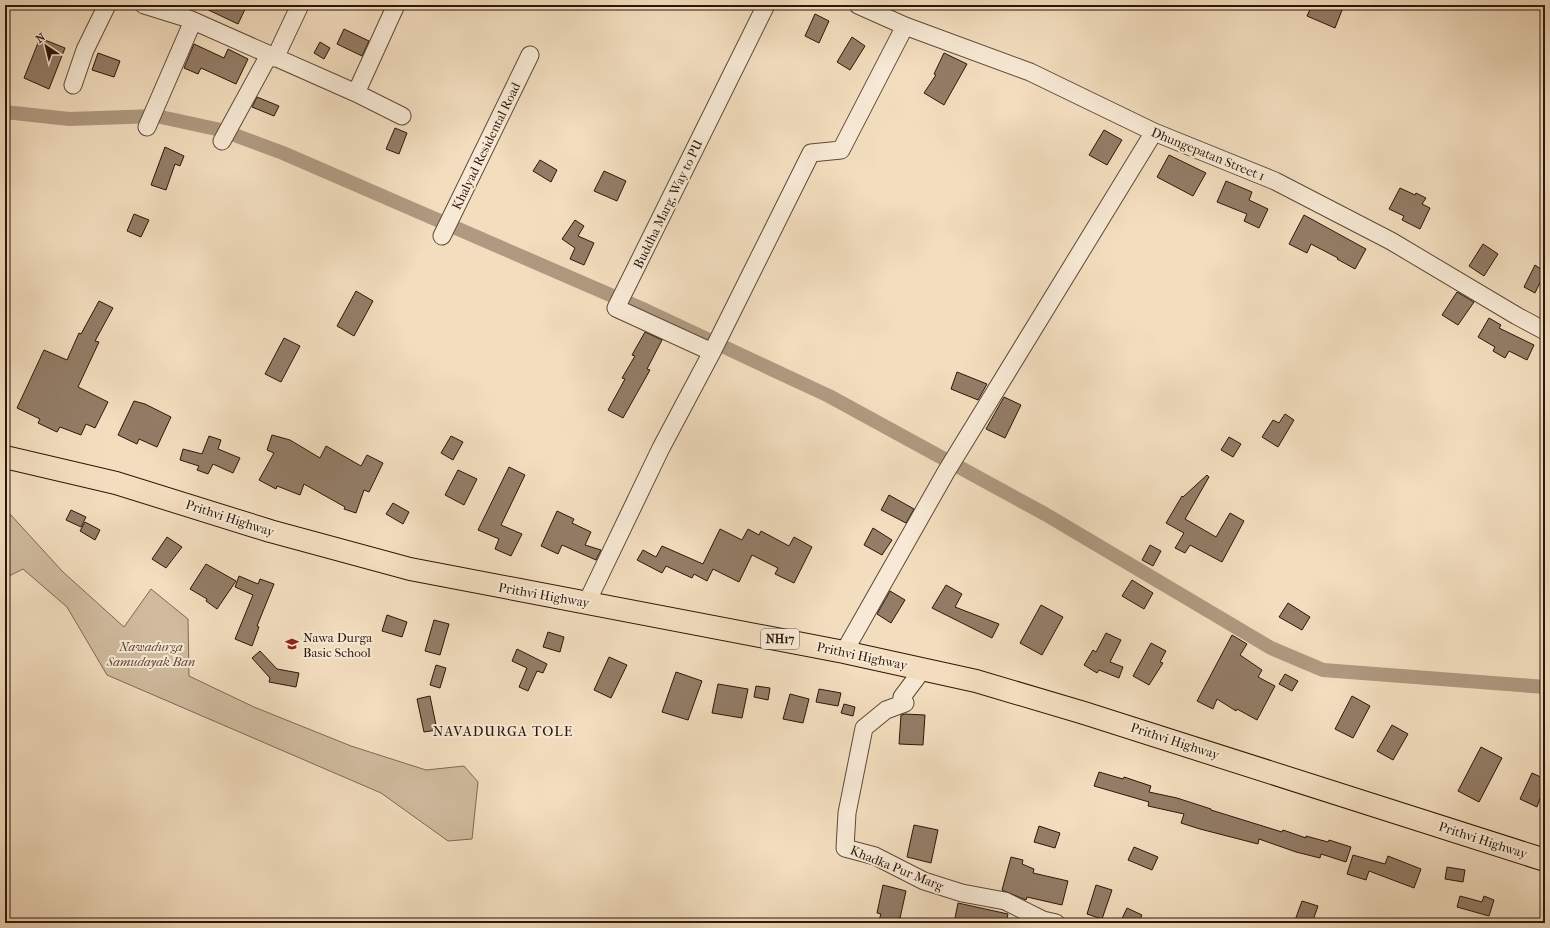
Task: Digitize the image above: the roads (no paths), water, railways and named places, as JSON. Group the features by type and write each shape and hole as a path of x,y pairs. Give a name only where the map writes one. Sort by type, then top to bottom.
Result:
{"highway":[{"name":"Prithvi Highway","path":"5,457 116,482 270,531 410,569 844,652 976,681 1084,713 1545,860"}],"street":[{"path":"73,85 85,50 107,5"},
{"path":"144,5 192,15 272,57 356,93 402,116"},
{"path":"222,141 272,57 300,5"},
{"path":"356,93 396,5"},
{"name":"Buddha Marg, Way to PU","path":"712,352 616,308 766,5"},
{"name":"Dhungepatan Street 1","path":"858,5 906,26 1030,72 1154,132 1275,181 1391,241 1545,331"},
{"path":"147,127 192,15"},
{"path":"587,602 661,448 712,352 811,153 841,150 906,26"},
{"name":"Khalyad Residental Road","path":"442,236 530,54"},
{"path":"844,652 946,472 1154,132"},
{"name":"Khadka Pur Marg","path":"923,669 902,697 905,703 886,710 864,728 847,813 846,848 875,856 924,881 962,894 1005,901 1043,920 1056,923"}],"waterway":[{"path":"5,112 69,119 156,116 221,130 283,153 645,310 829,396 1045,514 1271,648 1323,670 1545,687"}],"place":[{"name":"Nawa Durga Basic School","path":"292,644"}],"district":[{"name":"NAVADURGA TOLE","path":"503,731"}],"park label":[{"name":"Nawadurga Samudayak Ban","path":"151,654"}]}
